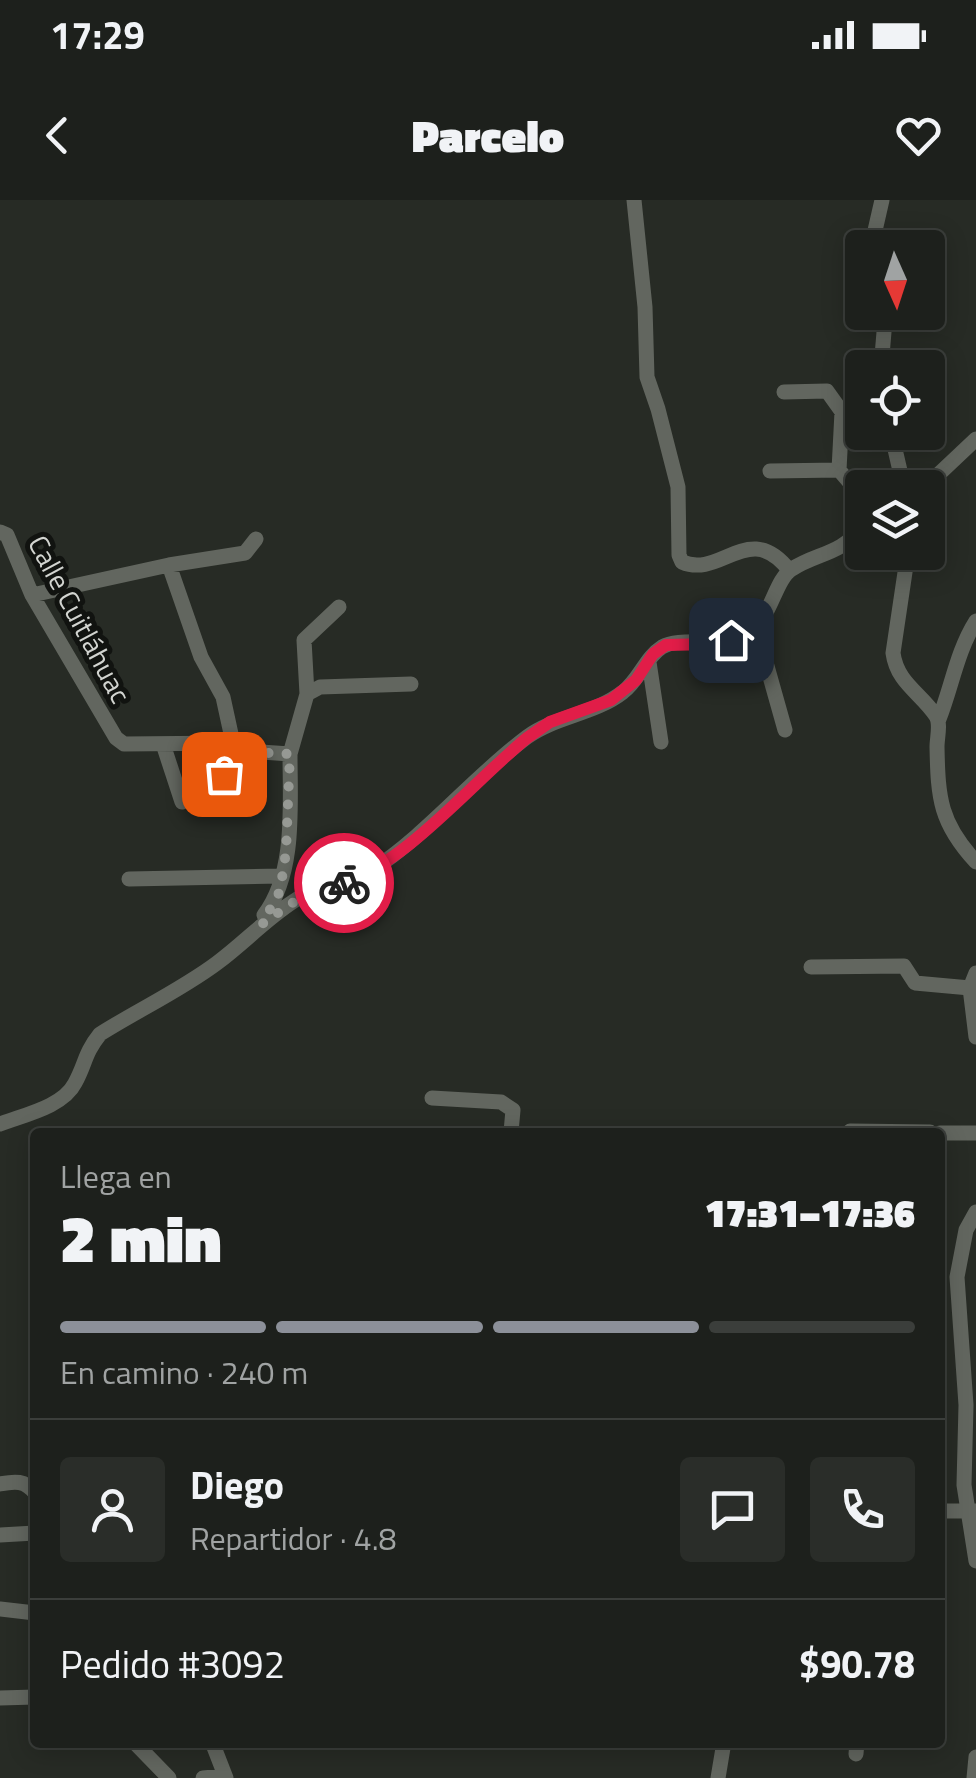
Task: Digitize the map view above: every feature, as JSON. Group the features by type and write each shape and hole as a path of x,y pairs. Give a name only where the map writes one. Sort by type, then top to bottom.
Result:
{"street":[{"path":"634,200 645,307 646,377 678,487 679,555 682,562 702,567 734,551 758,550 777,555 789,570"},
{"path":"875,230 882,200"},
{"path":"784,392 827,391 842,412 839,470 845,477"},
{"path":"943,470 976,439"},
{"path":"770,471 839,470"},
{"name":"Calle Cuitláhuac","path":"0,532 7,535 32,595 116,738 124,744 239,747 290,754"},
{"path":"32,595 245,553 256,539"},
{"path":"0,1124 63,1098 76,1082 86,1051 100,1034 203,973 262,924 310,891 359,878 372,870 437,819 527,738 550,722 611,700 636,680 666,645 713,644 744,636 756,627 789,570 834,552 845,542"},
{"path":"169,565 201,657 223,697 239,747 224,774 230,805"},
{"path":"905,570 893,652 895,667 939,719"},
{"path":"262,924 280,891 286,852 290,754 307,694 304,640 338,607"},
{"path":"976,621 957,656 956,676 939,719 939,782 944,815 950,830 976,862"},
{"path":"756,627 785,730"},
{"path":"649,662 661,742"},
{"path":"307,694 320,687 411,684"},
{"path":"163,744 182,802"},
{"path":"129,880 281,876"},
{"path":"810,966 904,966 915,983 973,981 976,1037"},
{"path":"432,1098 509,1105 513,1110 511,1128"},
{"path":"945,1133 976,1133"},
{"path":"976,1212 957,1277 966,1406 964,1485 972,1511 971,1538 976,1561"},
{"path":"957,1277 976,1283"},
{"path":"0,1484 22,1482 30,1487"},
{"path":"945,1511 972,1511"},
{"path":"0,1536 30,1533"},
{"path":"0,1609 30,1612"},
{"path":"0,1698 30,1697"},
{"path":"140,1748 170,1778"},
{"path":"202,1778 225,1777 214,1748"},
{"path":"718,1778 723,1748"},
{"path":"974,1778 976,1757"}],"way so far":[{"path":"224,774 245,752 290,754 290,802 280,891 262,924 310,891 344,883"}],"route":[{"path":"344,883 372,870 402,847 507,754 550,722 625,691 653,654 666,645 731,640"}]}
